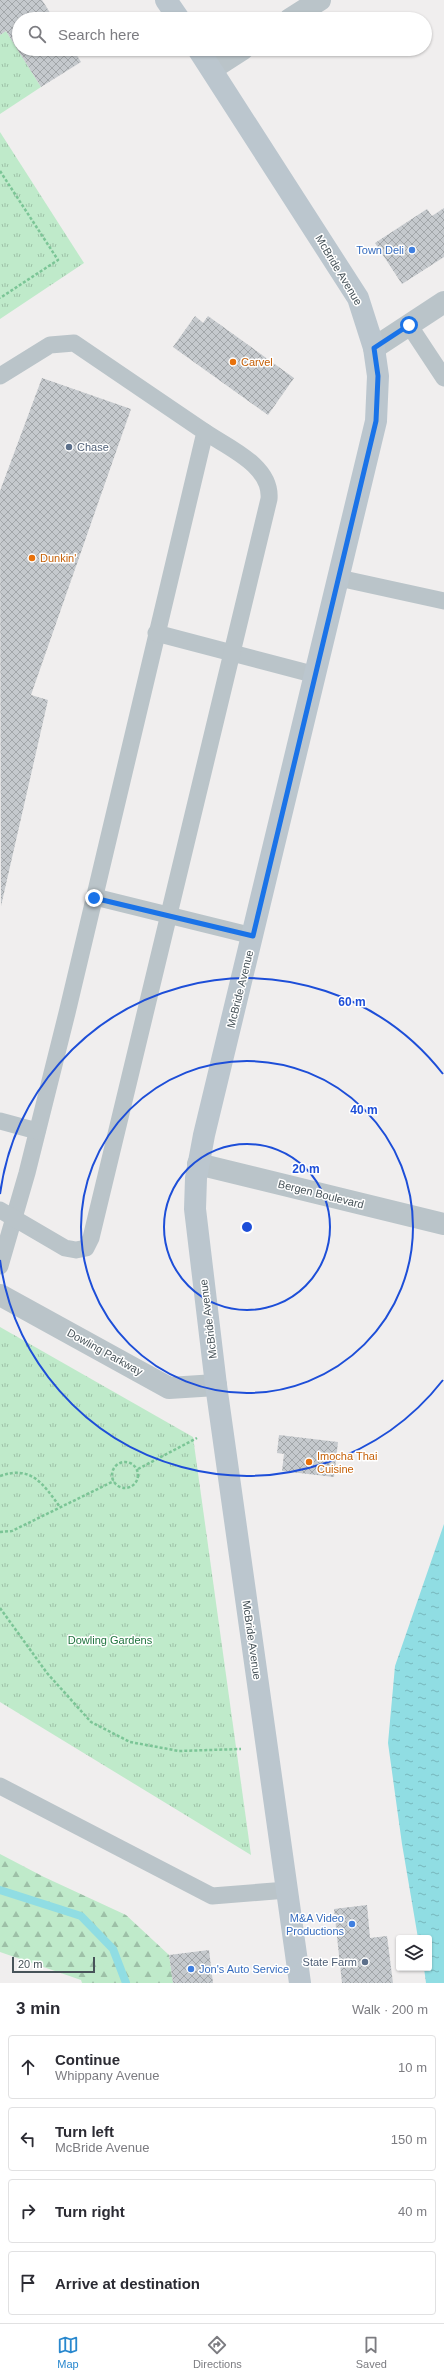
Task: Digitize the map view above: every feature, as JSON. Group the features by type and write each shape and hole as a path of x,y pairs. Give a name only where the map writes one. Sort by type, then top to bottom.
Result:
{"main road":[{"path":"166,0 174,12"},
{"name":"McBride Avenue","path":"203,56 354,292 368,325 374,348 378,376 376,421 198,1164 195,1209 221,1425 300,1983"}],"street":[{"path":"301,12 320,0"},
{"path":"212,69 232,56"},
{"path":"374,348 444,302"},
{"name":"Bergen Boulevard","path":"198,1164 444,1224"},
{"name":"Dowling Parkway","path":"0,1295 169,1388 216,1385"}],"lane":[{"path":"409,325 444,378"},
{"path":"0,376 50,345 74,343 206,432 261,472 268,483 270,491 170,915 91,1238 86,1248 76,1250 65,1248 7,1214"},
{"path":"0,1266 7,1214 37,1131 94,898 156,633 206,432"},
{"path":"339,578 444,600"},
{"path":"156,633 316,675"},
{"path":"94,898 253,936"},
{"path":"0,1120 37,1131"},
{"path":"0,1786 212,1896 287,1890"}],"path":[{"path":"0,171 58,260 0,298"},
{"path":"138,1469 221,1425"},
{"path":"128,1461 138,1469 138,1478 133,1485 120,1487 114,1481 114,1469 120,1462 128,1461"},
{"path":"0,1476 27,1473 42,1482 60,1507"},
{"path":"0,1532 12,1531 114,1481"},
{"path":"0,1608 47,1673 91,1722 130,1742 179,1751 267,1748"}],"green space":[{"path":"6,31 12,41 12,56 22,56 41,87 0,114 0,35"},
{"path":"0,132 84,263 0,319"},
{"name":"Dowling Gardens","path":"0,1327 193,1437 251,1855 0,1702"},
{"path":"0,1854 44,1877 126,1915 169,1955 173,1983 82,1983 81,1980 0,1952"}],"water":[{"path":"444,1524 444,1983 426,1983 424,1971 432,1971 432,1935 417,1935 402,1844 388,1743 395,1666"}],"building":[{"path":"0,0 42,0 50,12 12,12 12,41 6,31 0,35"},
{"path":"22,56 77,56 81,62 41,87"},
{"name":"Town Deli","path":"444,208 444,257 402,284 375,243 427,209 432,216"},
{"name":"Carvel","path":"195,316 203,323 208,316 294,378 268,415 173,347"},
{"path":"42,378 131,409 31,695 48,700 1,906 0,491"},
{"name":"Imocha Thai Cuisine","path":"279,1435 338,1442 334,1477 282,1471 284,1454 277,1453"},
{"name":"State Farm","path":"367,1905 370,1938 387,1936 393,1983 342,1983 334,1909"},
{"name":"Jon's Auto Service","path":"209,1950 213,1983 173,1983 169,1955"}],"waterway":[{"path":"0,1890 81,1916 113,1949 126,1983"}],"place":[{"name":"Town Deli","path":"412,250"},
{"name":"Carvel","path":"233,362"},
{"name":"Chase","path":"69,447"},
{"name":"Dunkin'","path":"32,558"},
{"name":"Imocha Thai Cuisine","path":"309,1462"},
{"name":"M&A Video Productions","path":"352,1924"},
{"name":"State Farm","path":"365,1962"},
{"name":"Jon's Auto Service","path":"191,1969"}],"route":[{"path":"94,898 253,936 376,421 378,376 374,348 409,325"}]}
